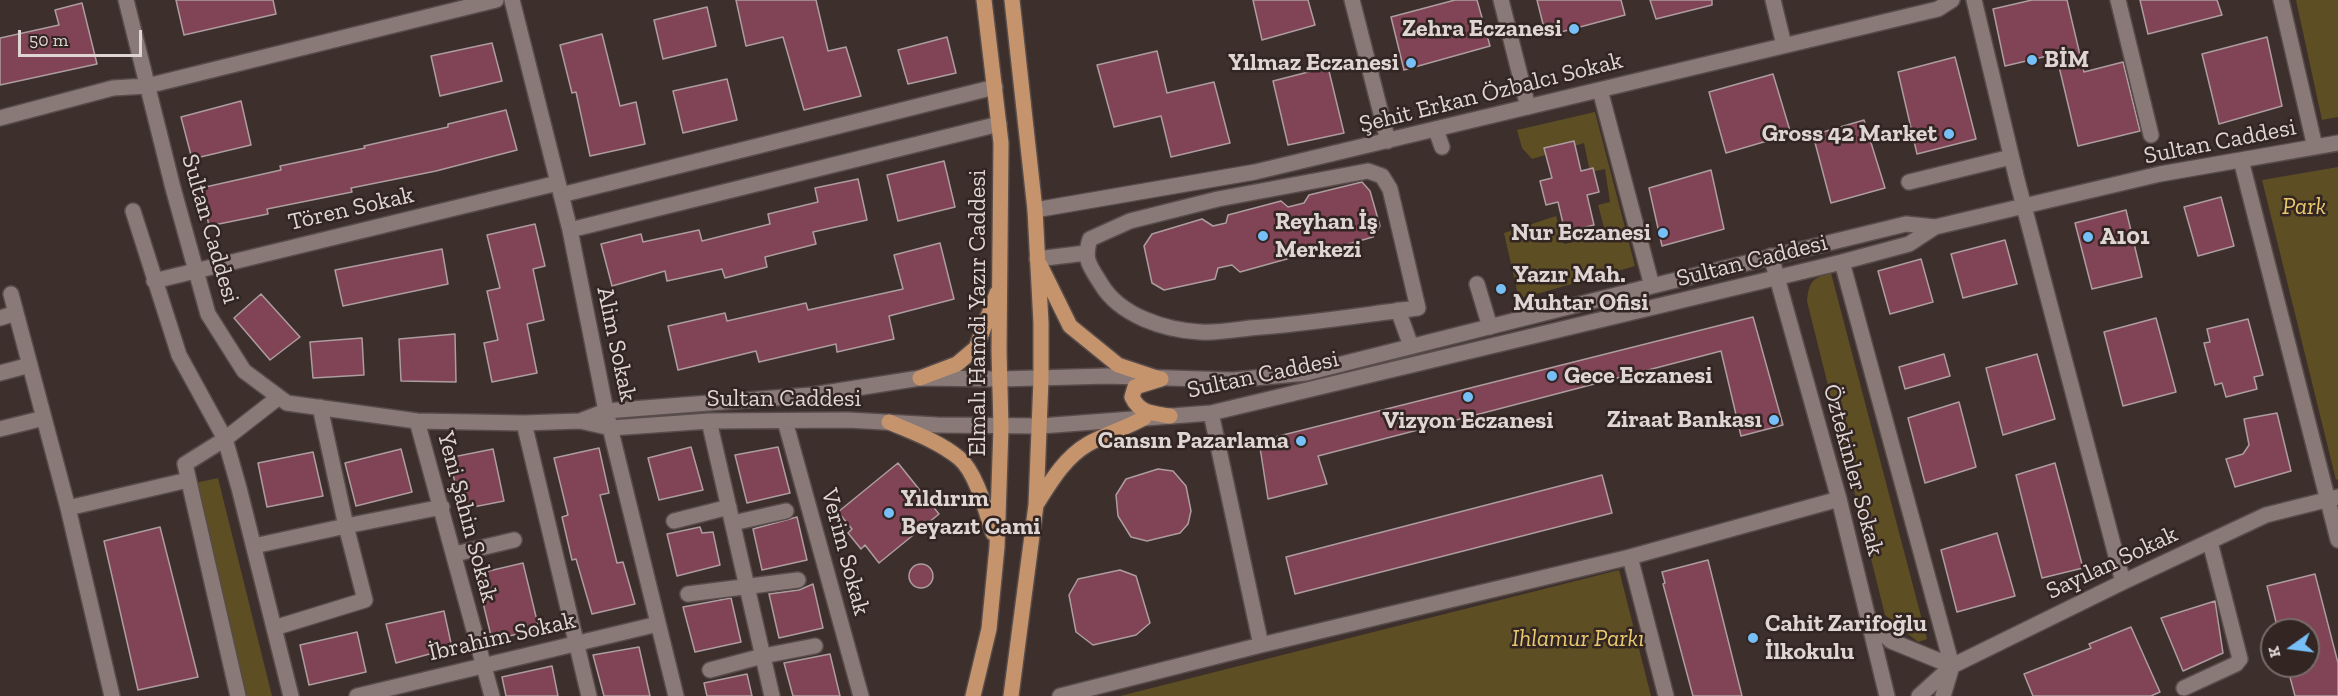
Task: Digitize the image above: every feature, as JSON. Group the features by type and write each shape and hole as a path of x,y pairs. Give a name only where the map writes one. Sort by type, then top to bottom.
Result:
{"main road":[{"name":"Elmalı Hamdi Yazır Caddesi","path":"973,696 989,629 997,547 1001,427 999,351 1001,143 984,0"},
{"path":"1011,696 1036,505 1036,464 1041,426 1041,323 1035,210 1012,0"},
{"path":"1037,259 1070,326 1118,365 1162,378"},
{"path":"920,378 957,364 976,348 1001,282"},
{"path":"1162,378 1135,387 1132,397 1136,406 1145,411 1170,416"},
{"path":"1036,505 1062,465 1087,445 1144,418"},
{"path":"888,422 931,441 960,459 973,477 987,511 997,547"}],"street":[{"name":"Sultan Caddesi","path":"126,0 208,314 244,371 287,403 417,421 524,423 580,421 611,428 709,421 848,420 1001,427 1211,413 1777,278 1909,244 1935,227"},
{"path":"0,118 113,88 147,86 496,0"},
{"name":"Alim Sokak","path":"512,0 570,230 606,411 676,696"},
{"path":"1352,0 1389,141"},
{"path":"1501,0 1528,107"},
{"path":"1773,0 1784,45"},
{"name":"Şehit Erkan Özbalcı Sokak","path":"1035,210 1281,166 1938,9 1952,0"},
{"path":"1974,0 2011,157 2123,582"},
{"path":"2118,0 2151,135"},
{"path":"2282,0 2315,147"},
{"name":"Tören Sokak","path":"154,281 196,269 560,189 995,87"},
{"path":"1600,90 1652,286"},
{"path":"570,230 999,124"},
{"path":"1436,130 1442,147"},
{"name":"Sultan Caddesi","path":"580,421 606,411 812,395 920,378 1041,379 1108,376 1233,380 1306,373 1906,224 1935,227 2160,174 2338,142"},
{"path":"1909,182 2011,157"},
{"path":"2241,160 2332,498 2338,540"},
{"path":"1281,166 1285,187"},
{"path":"1368,171 1382,176 1390,189 1418,308 1298,325 1201,332 1167,326 1132,314 1104,289 1090,266 1086,252 1090,238 1130,220 1218,199 1368,171"},
{"path":"134,211 179,355 225,439 291,696"},
{"path":"1037,259 1086,252"},
{"name":"Öztekinler Sokak","path":"1771,256 1839,499 1887,696"},
{"path":"1842,261 1952,666 1943,696"},
{"path":"1477,284 1490,327"},
{"path":"11,294 68,508 112,696"},
{"path":"1398,310 1411,346"},
{"path":"0,318 16,313"},
{"path":"0,373 30,365"},
{"path":"238,696 185,464 225,439 279,397"},
{"path":"274,628 365,600 320,407"},
{"path":"1211,413 1260,645"},
{"path":"0,429 44,417"},
{"name":"Yeni Şahin Sokak","path":"417,421 492,696"},
{"path":"709,421 772,696"},
{"name":"Verim Sokak","path":"785,421 861,696"},
{"path":"524,423 590,696"},
{"path":"68,508 188,480"},
{"name":"Sayılan Sokak","path":"1919,696 1952,666 2123,582 2266,515 2332,498"},
{"path":"1059,696 1630,556 1839,499"},
{"path":"254,546 442,507"},
{"path":"674,521 729,507"},
{"path":"733,523 786,511"},
{"path":"455,554 514,540"},
{"path":"2184,688 2236,664 2240,659 2210,542"},
{"path":"1630,556 1666,696"},
{"path":"688,594 798,580"},
{"path":"1868,620 1891,641 1952,666"},
{"name":"İbrahim Sokak","path":"357,696 658,624"},
{"path":"710,670 763,656 815,646"}],"green space":[{"path":"2296,0 2338,0 2338,117 2322,120"},
{"path":"1595,112 1635,266 1519,299 1504,233 1556,216 1564,244 1606,235 1598,205 1610,202 1605,169 1590,172 1584,143 1532,159 1522,148 1517,130"},
{"name":"Park","path":"2338,167 2338,479 2336,480 2262,180"},
{"path":"1831,273 1927,639 1918,642 1885,615 1807,301 1810,285 1816,279"},
{"path":"218,478 272,696 247,696 195,483"},
{"name":"Ihlamur Parkı","path":"1619,570 1651,696 1120,696"}],"building":[{"path":"176,0 273,0 276,14 184,35"},
{"path":"736,0 816,0 828,51 846,47 861,96 804,110 783,37 746,46"},
{"path":"1253,0 1308,0 1315,25 1262,40"},
{"path":"1455,0 1477,0 1490,46 1404,70 1391,17"},
{"path":"1537,0 1621,0 1625,15 1546,36"},
{"path":"1650,0 1712,0 1712,5 1656,19"},
{"path":"2032,0 2067,0 2084,72 2123,62 2140,131 2078,146 2056,54 2005,66 1993,9"},
{"path":"2140,0 2217,0 2222,15 2148,34"},
{"path":"82,3 97,64 0,85 0,38 59,25 55,10"},
{"path":"707,7 716,46 663,59 654,20"},
{"path":"602,34 620,106 636,102 645,144 590,156 576,92 572,93 560,45"},
{"path":"947,37 956,73 908,84 898,50"},
{"path":"2267,37 2282,106 2219,124 2202,54"},
{"path":"492,43 502,81 440,96 431,56"},
{"path":"1157,51 1167,93 1214,82 1230,143 1171,157 1161,116 1114,127 1097,65"},
{"path":"1955,57 1976,139 1917,154 1898,72"},
{"path":"1328,67 1344,133 1288,145 1273,81"},
{"path":"1773,74 1791,134 1726,153 1709,92"},
{"path":"727,79 737,120 683,133 673,91"},
{"path":"241,101 251,145 192,159 181,117"},
{"path":"506,110 517,150 436,171 351,188 352,192 267,209 268,214 209,226 201,188 281,170 280,166 365,148 364,146 448,127 448,124"},
{"path":"1864,120 1885,188 1831,203 1813,135"},
{"path":"1574,141 1581,171 1593,168 1599,192 1587,195 1594,225 1565,232 1558,202 1546,205 1540,181 1552,178 1544,148"},
{"path":"944,161 955,207 898,221 887,175"},
{"path":"1711,170 1724,229 1662,246 1649,188"},
{"path":"858,179 867,220 813,232 816,244 765,257 767,267 725,278 722,269 667,281 665,271 612,286 601,244 641,234 643,242 699,230 702,241 770,224 768,214 818,202 815,188"},
{"name":"Reyhan İş Merkezi","path":"1362,182 1370,191 1380,226 1373,237 1327,250 1317,245 1299,249 1294,257 1240,272 1232,265 1218,268 1215,279 1164,290 1152,283 1144,246 1152,234 1202,219 1213,226 1226,223 1228,215 1281,201 1288,207 1304,203 1309,195"},
{"path":"2221,197 2234,246 2198,256 2184,207"},
{"path":"2126,210 2142,277 2092,289 2075,223"},
{"path":"535,224 545,266 533,269 544,320 527,324 537,373 492,382 484,343 498,340 487,291 500,288 487,235"},
{"path":"2005,240 2017,284 1963,298 1951,254"},
{"path":"940,243 954,299 889,316 894,339 837,352 836,344 759,362 756,351 678,370 668,326 725,313 727,321 806,303 808,310 903,289 894,255"},
{"path":"442,249 448,284 343,306 335,270"},
{"path":"1921,259 1933,302 1890,314 1878,271"},
{"path":"261,294 300,337 270,360 234,318"},
{"path":"1753,317 1783,425 1741,436 1721,351 1318,456 1327,484 1268,499 1259,441"},
{"path":"2156,318 2176,392 2123,406 2104,332"},
{"path":"2248,319 2263,375 2254,377 2257,389 2226,397 2222,383 2215,385 2204,343 2210,342 2207,329"},
{"path":"455,334 456,382 401,381 399,339"},
{"path":"362,338 364,375 313,378 310,342"},
{"path":"1944,354 1950,376 1905,389 1899,367"},
{"path":"2037,354 2055,419 2003,435 1986,368"},
{"path":"1959,402 1976,467 1925,483 1908,418"},
{"path":"2277,413 2291,471 2235,487 2226,459 2243,454 2249,445 2244,419"},
{"path":"691,447 703,490 659,500 648,458"},
{"path":"778,447 790,493 747,503 735,455"},
{"path":"599,448 609,493 600,495 617,563 623,562 635,604 592,614 576,559 572,560 562,517 568,515 554,458"},
{"path":"401,449 412,492 356,506 345,463"},
{"path":"493,449 504,501 463,509 448,458"},
{"path":"313,452 323,496 267,507 258,463"},
{"name":"Yıldırım Beyazıt Cami","path":"898,463 939,514 879,563 865,545 861,549 848,533 852,529 838,512"},
{"path":"2055,463 2083,568 2042,578 2016,475"},
{"path":"1158,469 1173,471 1186,486 1191,511 1188,524 1180,533 1147,541 1131,537 1118,516 1116,495 1126,479"},
{"path":"1602,475 1612,513 1295,594 1286,557"},
{"path":"797,517 807,560 762,570 753,529"},
{"path":"160,527 198,677 138,690 104,541"},
{"path":"700,527 702,533 713,532 720,565 677,576 667,534"},
{"path":"1997,533 2015,596 1957,612 1941,550"},
{"path":"1708,560 1742,696 1693,696 1663,584 1665,583 1662,572"},
{"path":"523,563 539,629 492,640 476,574"},
{"path":"921,564 930,567 933,576 930,585 921,588 912,585 909,576 912,567"},
{"path":"1120,570 1136,576 1150,623 1136,635 1093,645 1076,632 1069,595 1078,579"},
{"path":"2315,574 2338,663 2338,696 2295,696 2290,678 2320,678 2320,618 2275,618 2267,586"},
{"path":"813,584 823,628 779,638 769,594 799,590"},
{"path":"731,598 741,642 695,652 683,607"},
{"path":"2215,601 2223,653 2183,671 2161,618"},
{"path":"444,611 452,648 396,663 386,624"},
{"path":"2131,627 2160,692 2151,696 2033,696 2024,674 2091,648 2089,644"},
{"path":"357,632 366,672 309,685 300,645"},
{"path":"639,647 650,696 604,696 593,655"},
{"path":"830,654 840,696 793,696 784,663"},
{"path":"552,666 558,696 506,696 502,677"},
{"path":"747,674 752,696 707,696 704,683"}],"place":[{"name":"Zehra Eczanesi","path":"1574,29"},
{"name":"BİM","path":"2032,60"},
{"name":"Yılmaz Eczanesi","path":"1411,63"},
{"name":"Gross 42 Market","path":"1949,134"},
{"name":"Nur Eczanesi","path":"1663,233"},
{"name":"Reyhan İş Merkezi","path":"1263,236"},
{"name":"A101","path":"2088,237"},
{"name":"Yazır Mah. Muhtar Ofisi","path":"1501,289"},
{"name":"Gece Eczanesi","path":"1552,376"},
{"name":"Vizyon Eczanesi","path":"1468,397"},
{"name":"Ziraat Bankası","path":"1774,420"},
{"name":"Cansın Pazarlama","path":"1301,441"},
{"name":"Yıldırım Beyazıt Cami","path":"889,513"},
{"name":"Cahit Zarifoğlu İlkokulu","path":"1753,638"}]}
